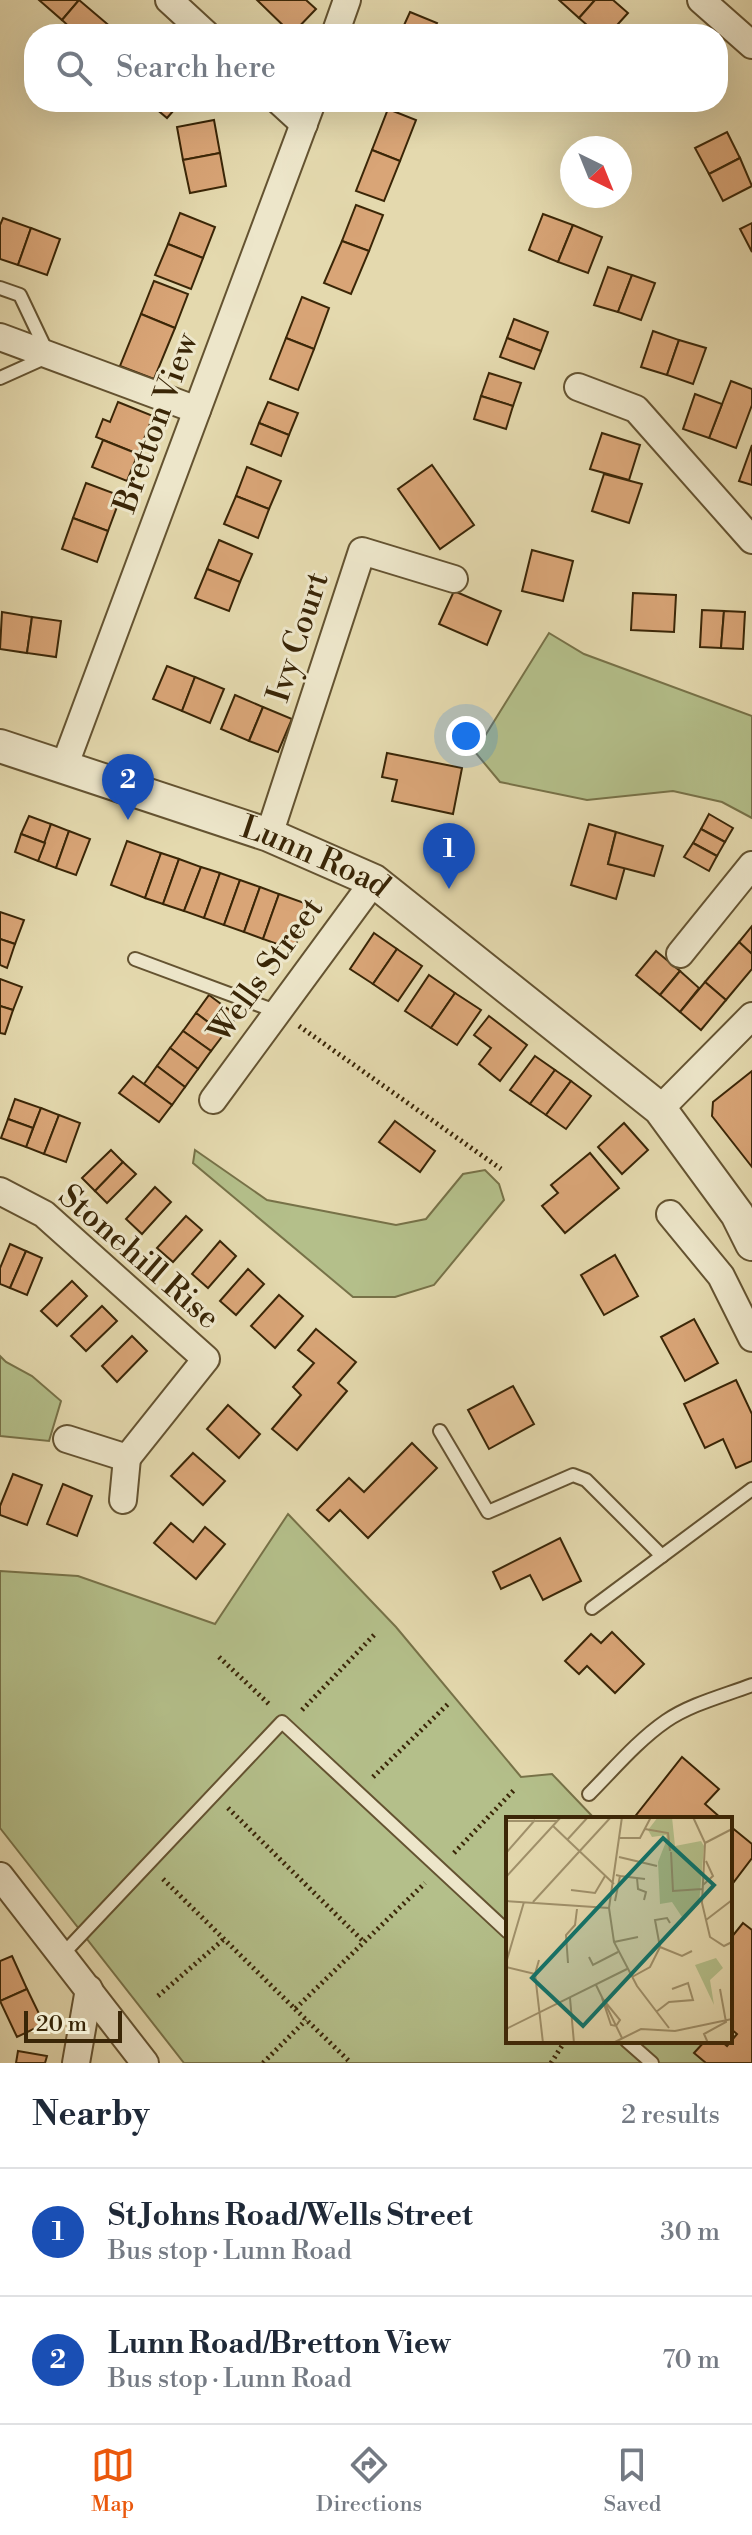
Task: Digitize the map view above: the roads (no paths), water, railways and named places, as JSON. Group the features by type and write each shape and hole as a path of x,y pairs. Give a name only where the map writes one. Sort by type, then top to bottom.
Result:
{"street":[{"path":"169,0 195,24"},
{"path":"339,24 347,0"},
{"path":"701,0 752,45"},
{"name":"Bretton View","path":"64,767 308,113"},
{"path":"0,337 197,410"},
{"path":"578,387 636,409 752,540"},
{"name":"Ivy Court","path":"269,835 362,551 454,579"},
{"name":"Lunn Road","path":"0,746 269,835 374,881 660,1109 744,1209 752,1244"},
{"path":"680,954 752,865"},
{"name":"Wells Street","path":"213,1100 374,881"},
{"path":"660,1109 752,1016"},
{"name":"Stonehill Rise","path":"0,1191 44,1214 206,1359 127,1458"},
{"path":"670,1214 721,1276 752,1338"},
{"path":"67,1439 127,1458 123,1500"},
{"path":"0,1876 145,2063"},
{"path":"76,2063 89,1989"}],"lane":[{"path":"0,288 20,295 49,356 0,378"},
{"path":"135,959 279,1012"},
{"path":"440,1431 488,1512 573,1475 586,1480 662,1556"},
{"path":"592,1608 752,1489"},
{"path":"589,1794 649,1734 668,1720 695,1706 752,1685"},
{"path":"62,1955 147,1863 285,1724 506,1930"},
{"path":"629,2043 652,2063"}],"place":[{"name":"Lunn Road/Bretton View","path":"128,820"},
{"name":"St Johns Road/Wells Street","path":"449,889"}]}
